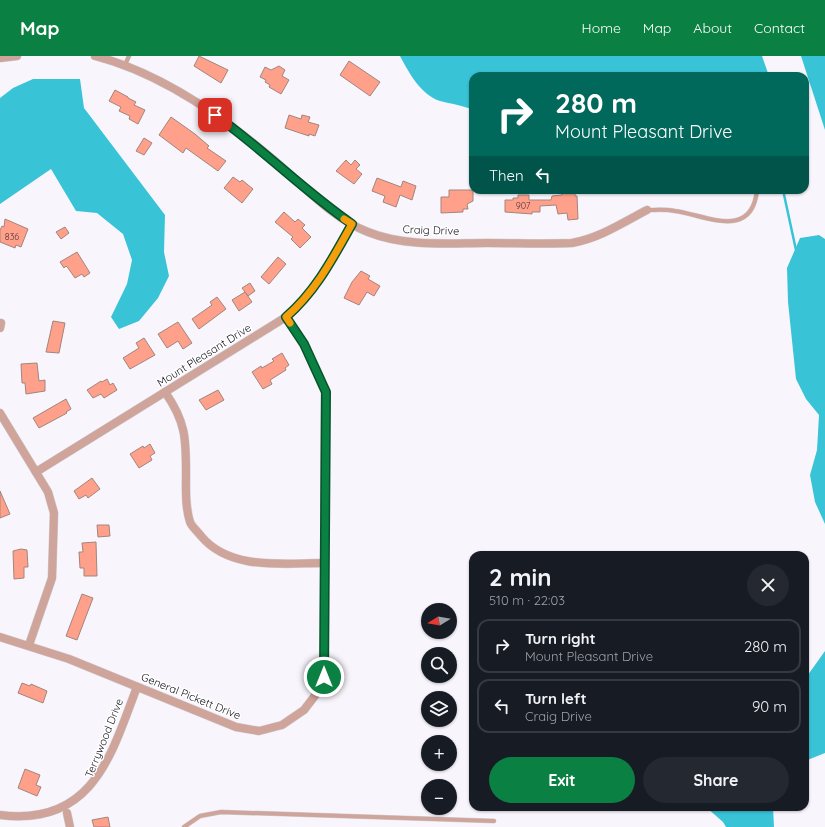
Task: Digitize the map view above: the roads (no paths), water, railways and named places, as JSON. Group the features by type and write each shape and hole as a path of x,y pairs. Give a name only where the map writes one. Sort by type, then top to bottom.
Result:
{"street":[{"path":"0,58 17,56"},
{"name":"Craig Drive","path":"98,56 125,65 202,106 241,134 317,198 352,224 375,235 406,242 557,243 588,240 647,210"},
{"name":"Mount Pleasant Drive","path":"36,472 286,317 299,306 320,281 352,224"},
{"name":"General Pickett Drive","path":"0,637 69,659 236,727 259,731 282,725 304,710 317,692 324,677 326,392 304,344 286,317"},
{"path":"165,392 179,415 184,427 186,500 191,523 210,547 238,560 262,563 324,563"},
{"path":"0,413 48,492 53,506 54,566 48,592 29,645"},
{"name":"Terrywood Drive","path":"0,815 22,821 54,818 67,813 87,798 99,782 137,687"},
{"path":"67,813 70,827"}],"lane":[{"path":"125,65 129,56"},
{"path":"647,210 674,211 723,222 732,222 743,218 749,212 756,194"},
{"path":"184,827 200,816 221,812 494,821"}],"water":[{"path":"400,56 762,56 768,72 469,72 469,109 433,98 421,89"},
{"path":"801,56 825,56 825,130 809,81 809,72 806,72"},
{"path":"33,79 80,79 84,108 165,215 164,252 169,276 158,298 139,321 119,329 111,317 127,284 132,260 123,234 97,213 76,211 51,169 0,204 0,98 13,88"},
{"path":"819,235 825,239 825,524 815,502 810,475 817,450 819,415 806,399 796,379 788,302 787,268 800,238"},
{"path":"825,651 825,753 809,759 809,673"},
{"path":"711,811 773,811 774,827 726,827 723,822"}],"waterway":[{"path":"784,194 796,250"}]}
